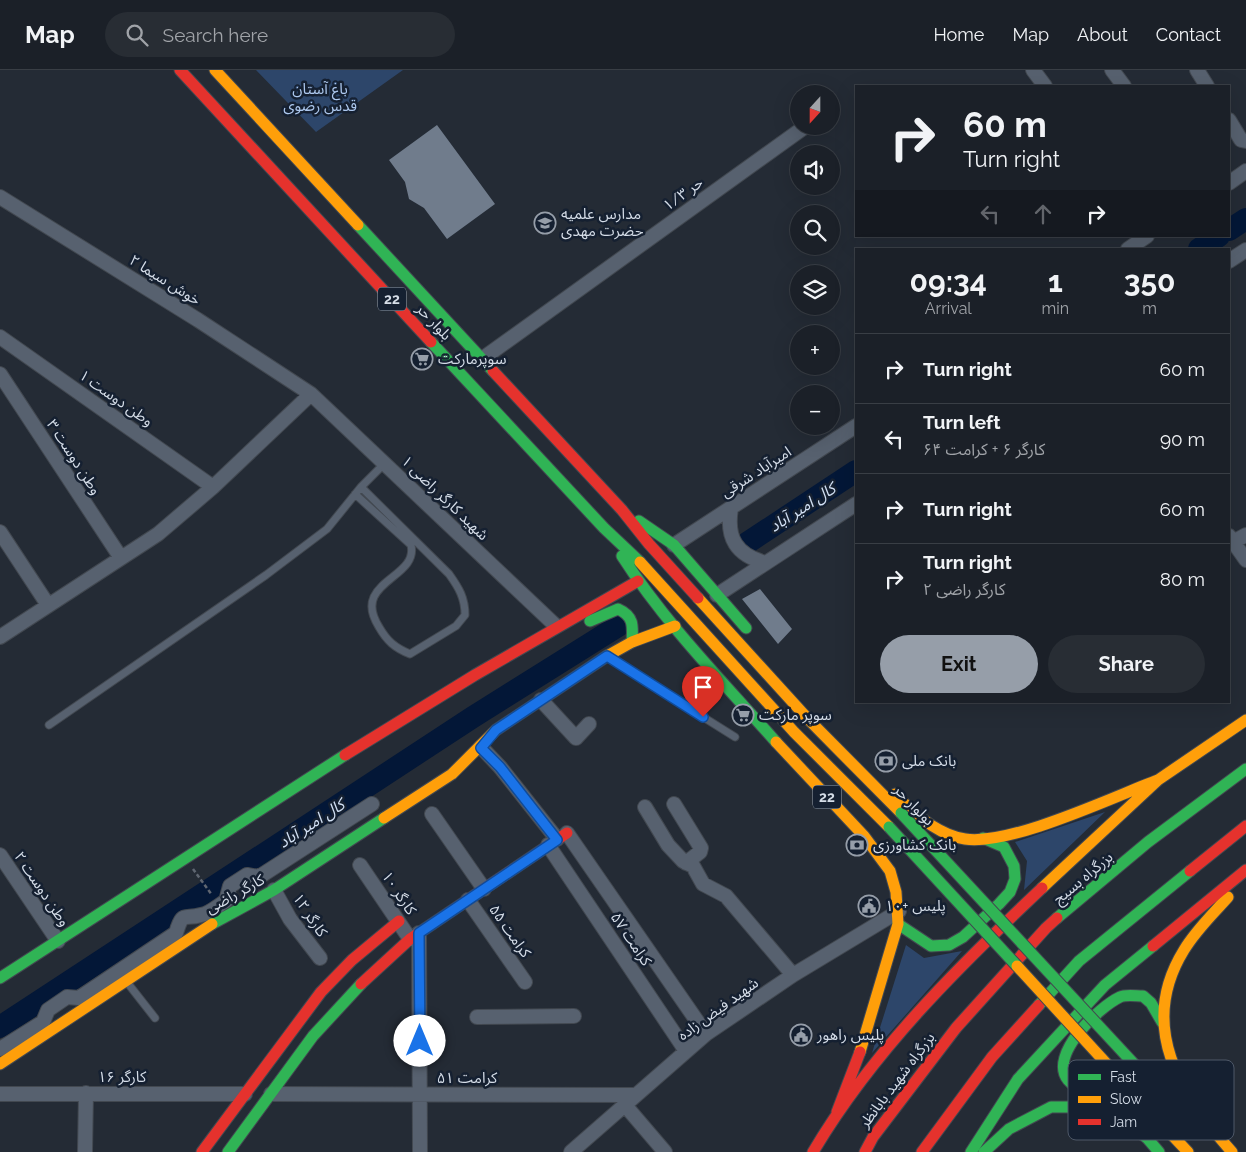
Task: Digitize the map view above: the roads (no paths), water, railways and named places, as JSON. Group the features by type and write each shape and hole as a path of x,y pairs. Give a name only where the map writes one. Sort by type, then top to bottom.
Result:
{"main road":[{"name":"بلوار حر","path":"180,70 604,528"},
{"name":"بلوار حر","path":"215,70 622,510"},
{"name":"22","path":"622,510 674,545 755,639"},
{"name":"بولوار حر","path":"622,510 649,544 802,712 901,813 1130,1060"},
{"name":"22","path":"604,528 638,581 675,626 779,746 864,836 890,871 896,892 898,918 864,1041 837,1112"},
{"path":"604,528 655,576 794,732 889,827 1103,1060"},
{"path":"0,978 280,795 556,626 638,581"},
{"path":"480,672 520,659 605,613 618,609 627,613 633,621 632,642"},
{"name":"کارگر راضی","path":"0,1064 224,916 274,890 452,774 481,748 496,730 607,656 632,642 675,626"},
{"path":"813,1152 837,1112 919,1009 1023,906 1158,780 1246,720"},
{"path":"832,726 899,799 938,830 967,839 1011,834 1158,780"},
{"name":"بزرگراه بسیج","path":"956,1028 1046,928 1148,842 1246,769"},
{"path":"922,1152 992,1057 1079,961 1246,826"},
{"path":"898,918 914,937 931,946 949,945 964,937 1000,904 1010,892 1015,879 1014,866 1004,848 983,838"},
{"path":"228,1152 313,1036 340,1006 415,936 557,839"},
{"path":"971,1152 1018,1079 1105,985 1246,870"},
{"path":"1170,1060 1162,1022 1166,993 1178,959 1203,924 1246,877"},
{"path":"202,1152 321,992 352,960 398,921"},
{"path":"1068,1080 1063,1067 1064,1056 1070,1043 1107,1005 1122,996 1143,996 1151,1003 1162,1022"},
{"name":"بزرگراه شهید بابانظر","path":"864,1152 873,1137 956,1028"},
{"path":"984,1152 1009,1129 1051,1107 1068,1107"},
{"path":"1149,1140 1159,1152"},
{"path":"1177,1140 1188,1152"},
{"path":"1222,1140 1232,1152"}],"street":[{"path":"1033,70 1044,85"},
{"path":"1112,70 1123,85"},
{"path":"1197,70 1206,85"},
{"path":"1230,122 1241,140 1246,141"},
{"name":"حر ۱/۳","path":"482,359 793,135"},
{"path":"1230,182 1246,172"},
{"name":"خوش سیما ۲","path":"0,197 198,320 311,394"},
{"path":"1129,248 1146,237"},
{"path":"1230,260 1246,250"},
{"name":"وطن دوست ۱","path":"0,337 213,487"},
{"name":"وطن دوست ۳","path":"0,374 121,558"},
{"path":"0,637 158,534 213,487 311,394"},
{"name":"شهید کارگر راضی ۱","path":"311,394 556,626"},
{"name":"امیرآباد شرقی","path":"674,545 855,427"},
{"path":"717,595 855,505"},
{"path":"731,508 729,523 732,538 740,550 752,559 766,563"},
{"path":"0,532 48,604"},
{"path":"1246,535 1231,539 1246,560"},
{"path":"541,700 576,738 589,724"},
{"path":"481,748 500,767 557,839 706,1034"},
{"path":"0,1050 43,1022 48,1010 67,996 79,998 176,933 180,920 186,915 202,916 226,901 230,886 247,875 259,877 372,804"},
{"path":"674,804 701,848 700,852 686,863"},
{"path":"645,807 668,845 686,863 693,866 706,886 726,896 793,976"},
{"path":"432,814 484,889"},
{"name":"کرامت ۵۷","path":"557,839 686,1051"},
{"name":"وطن دوست ۲","path":"0,855 58,941"},
{"name":"کارگر ۱۰","path":"360,865 398,921 415,936"},
{"name":"کارگر ۱۲","path":"274,890 290,919 320,958"},
{"name":"کرامت ۵۵","path":"468,900 525,982"},
{"name":"شهید فیض زاده","path":"570,1152 706,1034 793,976 898,918"},
{"path":"415,936 420,1152"},
{"path":"477,1018 574,1016"},
{"path":"85,1152 86,1093"},
{"name":"کارگر ۱۶","path":"0,1094 245,1094"},
{"name":"کرامت ۵۱","path":"271,1094 420,1094 629,1100"},
{"path":"629,1100 665,1152"}],"lane":[{"path":"49,725 266,575 327,529 361,486 385,463"},
{"path":"355,494 411,545 413,553 407,565 385,581 374,595 372,616 386,639 397,649 410,654 456,626 465,615 465,602 450,574 361,486"},
{"path":"607,656 736,737"},
{"path":"126,981 155,1018"}],"waterway":[{"name":"کال امیر آباد","path":"1230,229 1246,219"},
{"name":"کال امیر آباد","path":"1201,248 1217,237"},
{"name":"کال امیر آباد","path":"747,543 855,472"},
{"name":"کال امیر آباد","path":"0,1027 473,717 623,623"}],"place":[{"name":"مدارس علمیه حضرت مهدی","path":"545,223"},
{"name":"سوپرمارکت","path":"422,359"},
{"name":"سوپر مارکت","path":"743,715"},
{"name":"بانک ملی","path":"886,761"},
{"name":"بانک کشاورزی","path":"857,845"},
{"name":"پلیس +۱۰","path":"869,906"},
{"name":"پلیس راهور","path":"801,1035"}],"park label":[{"name":"باغ آستان قدس رضوی","path":"320,98"}]}
